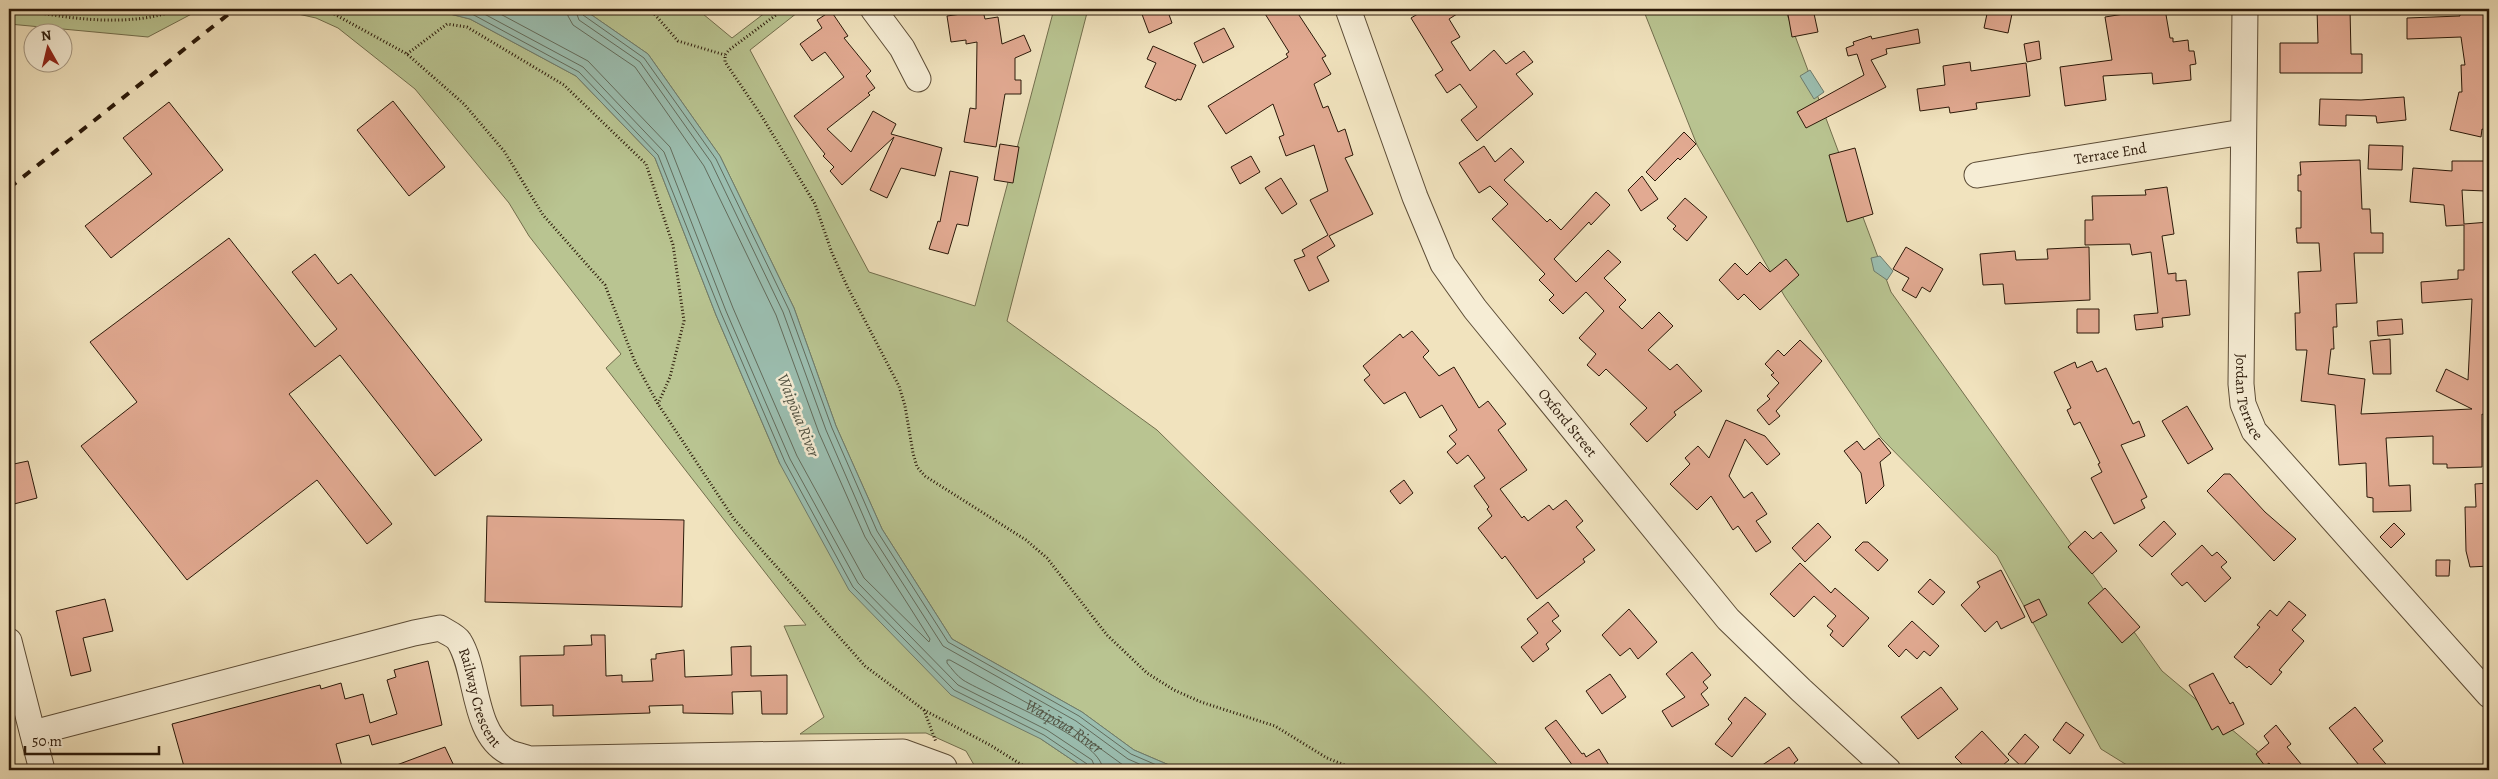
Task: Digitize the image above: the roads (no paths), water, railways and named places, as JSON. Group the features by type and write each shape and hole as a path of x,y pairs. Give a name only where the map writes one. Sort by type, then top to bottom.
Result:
{"street":[{"path":"873,9 902,48 918,79"},
{"name":"Oxford Street","path":"1348,9 1415,197 1443,264 1476,309 1728,619 1801,690 1888,770"},
{"name":"Jordan Terrace","path":"2245,9 2241,384 2243,404 2254,431 2489,695"},
{"name":"Terrace End","path":"1977,175 2244,132"},
{"name":"Railway Crescent","path":"33,733 414,633 440,628 458,639 466,657 480,714 490,733 506,751 530,759 903,752 944,768"},
{"path":"9,641 42,770"}],"water":[{"name":"Waipōua River","path":"430,9 583,9 648,54 720,156 794,308 836,426 882,529 952,639 1082,712 1134,750 1176,768 1188,770 1087,770 1041,739 951,695 849,590 780,464 716,315 655,158 576,76 470,19"},
{"path":"1810,70 1824,92 1814,99 1800,76"},
{"path":"1880,256 1893,271 1887,280 1874,271 1871,258"}],"railway":[{"path":"9,188 235,9"}]}
